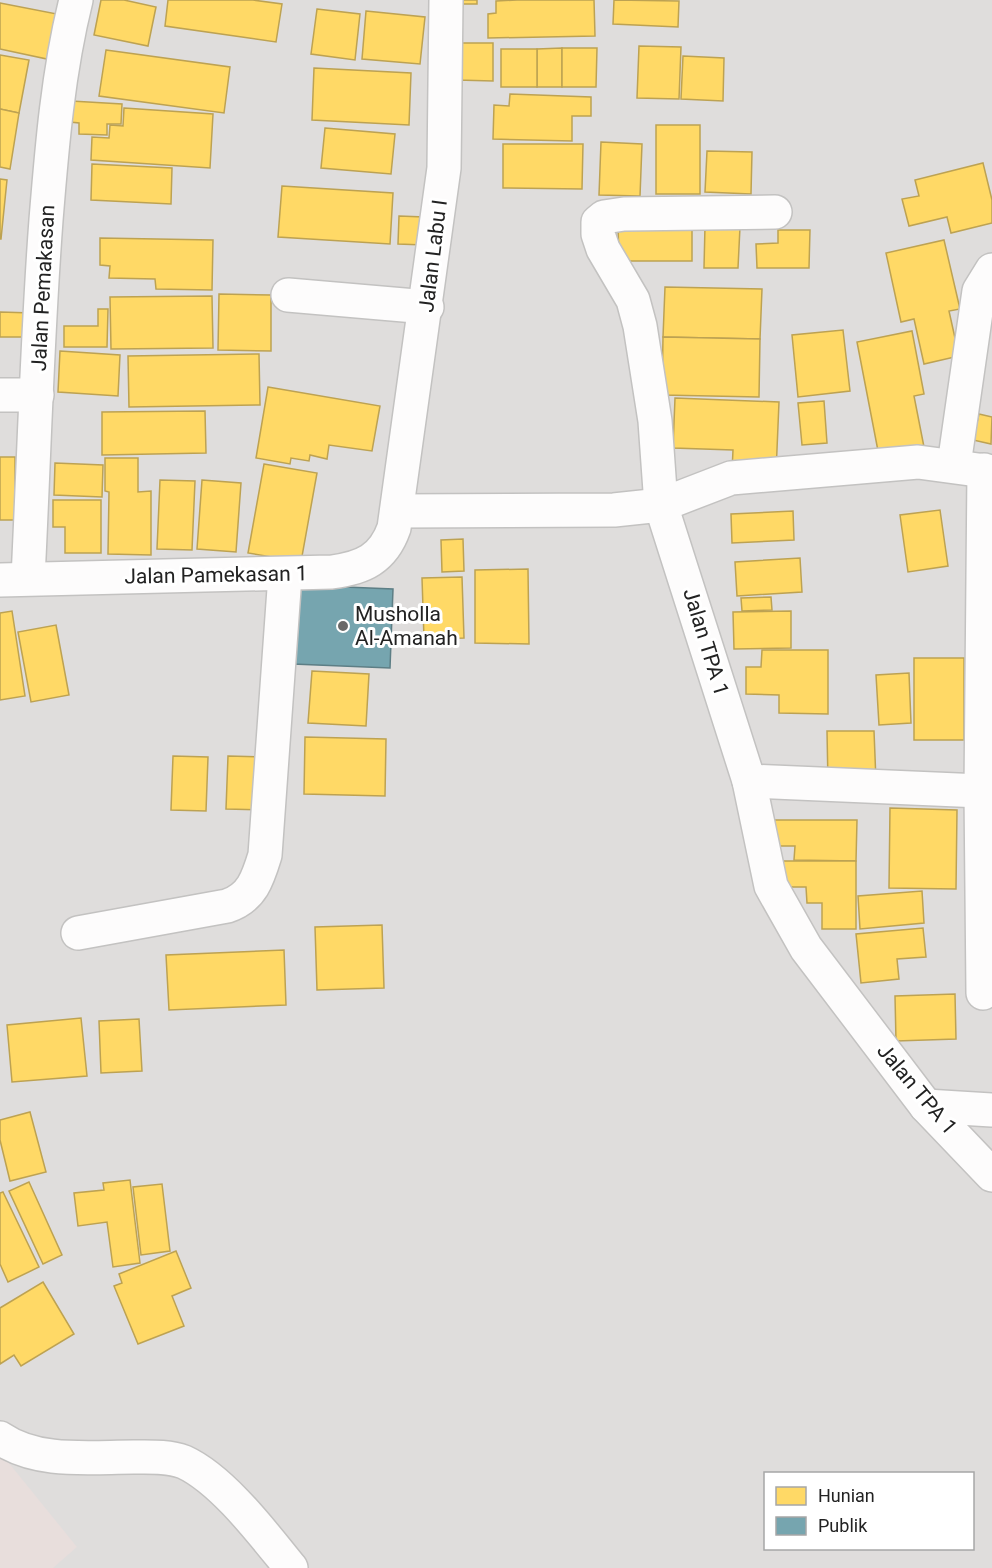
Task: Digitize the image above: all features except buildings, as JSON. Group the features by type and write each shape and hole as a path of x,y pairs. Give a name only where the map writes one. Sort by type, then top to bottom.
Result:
{"street":[{"name":"Jalan Pemakasan","path":"14,579 37,395 45,236 58,87 65,43 76,0"},
{"name":"Jalan Labu I","path":"397,511 444,168 446,0"},
{"name":"Jalan TPA 1","path":"775,212 624,214 604,217 598,222 600,242 629,291 640,326 657,440 661,505 748,781 771,886 806,948 926,1106 992,1174"},
{"path":"983,993 977,469 979,291 992,270"},
{"path":"288,295 426,307"},
{"path":"0,395 37,395"},
{"path":"397,511 614,510 661,505 731,478 918,462 977,469"},
{"name":"Jalan Pamekasan 1","path":"14,579 285,575 355,569 376,559 388,544 397,511"},
{"path":"78,933 227,906 239,902 251,891 265,855 285,575"},
{"path":"748,781 981,791"},
{"path":"926,1106 992,1110"},
{"path":"0,1438 15,1449 41,1455 160,1457 184,1462 239,1506 291,1568"}],"shaded area":[{"path":"0,0 992,0 992,1568 0,1568"},
{"path":"0,1452 77,1547 53,1568 0,1568"}],"place":[{"name":"Musholla Al-Amanah","path":"343,626"}]}
